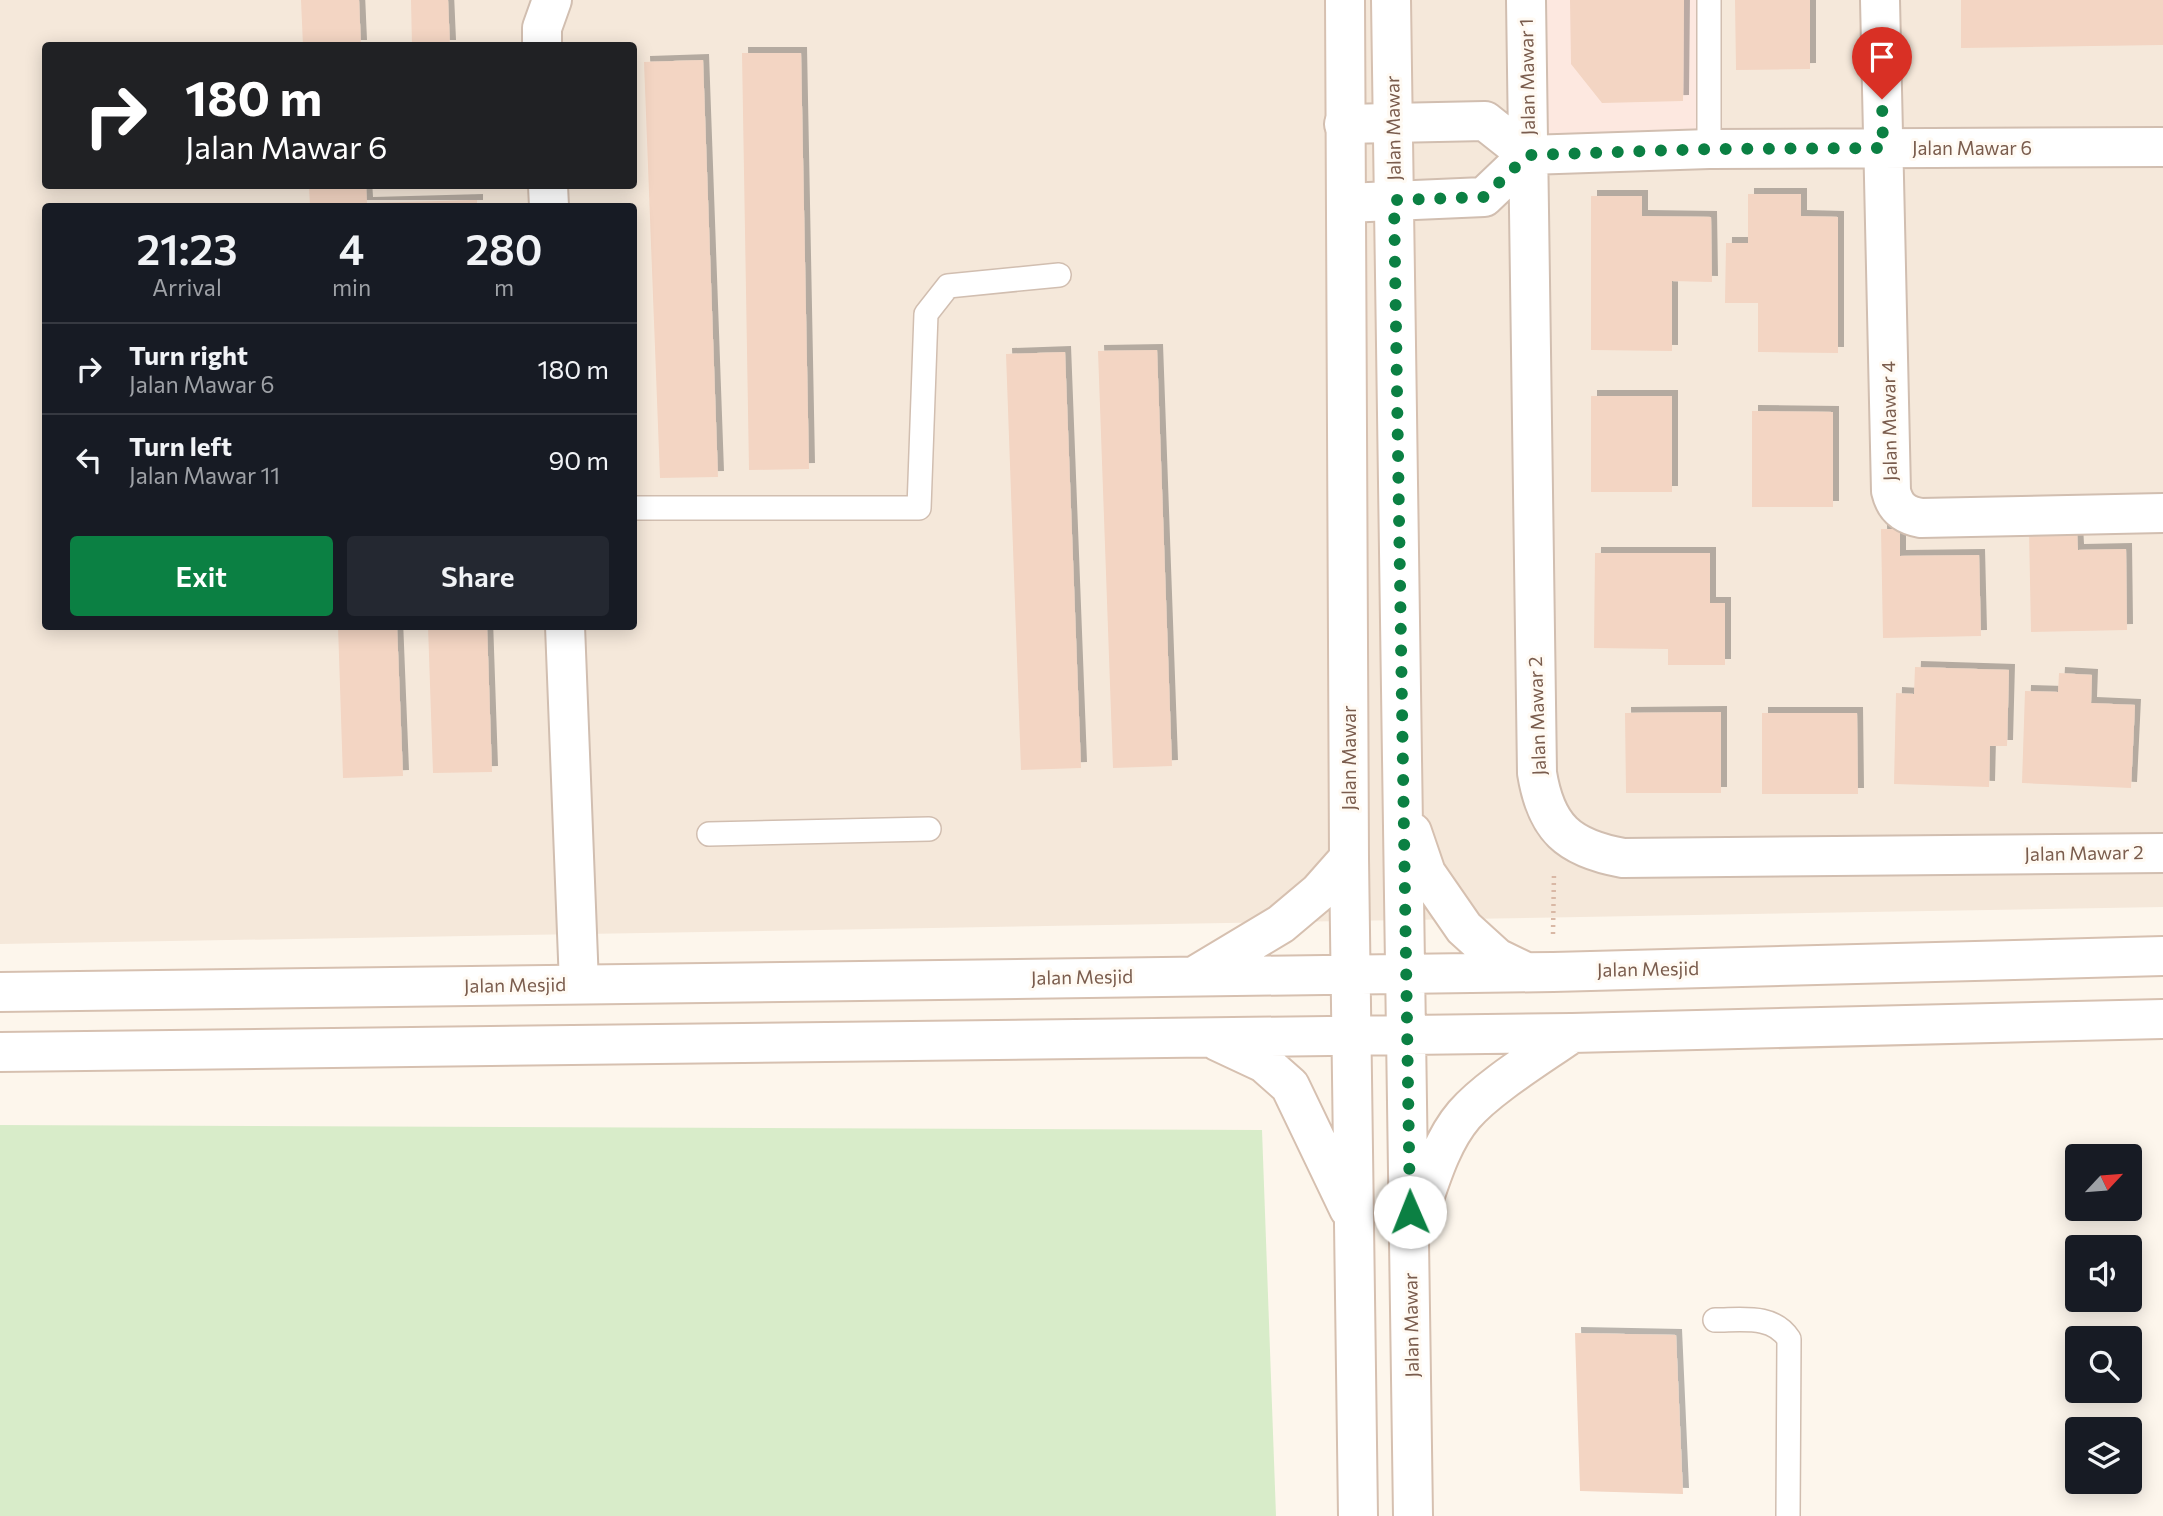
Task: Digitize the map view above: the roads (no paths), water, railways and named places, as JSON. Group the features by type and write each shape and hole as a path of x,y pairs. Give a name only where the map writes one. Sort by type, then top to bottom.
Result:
{"street":[{"path":"542,42 542,28 552,0"},
{"name":"Jalan Mawar","path":"1345,0 1349,858 1358,1516"},
{"name":"Jalan Mawar","path":"1391,0 1413,1516"},
{"name":"Jalan Mawar 1","path":"1526,0 1528,155"},
{"name":"Jalan Mawar 4","path":"1880,0 1891,491 1894,501 1900,510 1909,516 1921,518 2163,513"},
{"path":"1344,124 1485,121 1528,155 1484,197 1346,203"},
{"name":"Jalan Mawar 6","path":"1528,155 1709,149 2163,147"},
{"name":"Jalan Mawar 2","path":"1528,155 1537,773 1541,799 1554,823 1573,842 1597,853 1623,858 2163,853"},
{"path":"565,630 579,984"},
{"path":"1402,804 1426,873 1464,928 1497,958 1539,972"},
{"path":"1194,976 1281,924 1319,892 1349,858"},
{"name":"Jalan Mesjid","path":"0,992 1539,972 2163,956"},
{"path":"0,1052 1572,1033 2163,1019"},
{"path":"1410,1237 1449,1139 1464,1115 1494,1089 1572,1033"},
{"path":"1157,1038 1216,1041 1264,1063 1290,1086 1353,1217"}],"lane":[{"path":"1709,0 1709,149"},
{"path":"637,508 919,508 926,314 948,286 1059,275"},
{"path":"709,834 929,829"},
{"path":"1715,1320 1774,1323 1783,1329 1789,1339 1788,1516"}]}
